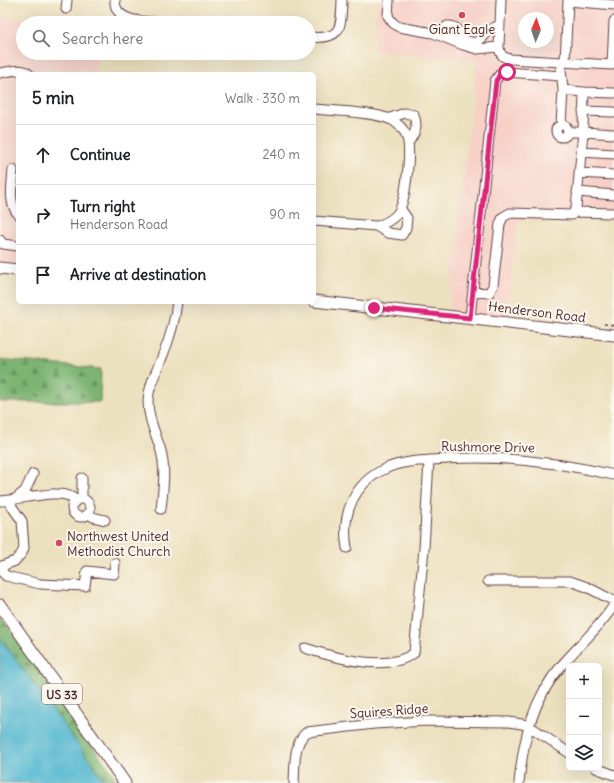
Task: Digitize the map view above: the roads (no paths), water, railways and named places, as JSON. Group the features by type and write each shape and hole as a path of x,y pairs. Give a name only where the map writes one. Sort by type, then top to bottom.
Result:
{"main road":[{"path":"0,268 16,270"},
{"name":"Henderson Road","path":"316,301 614,335"},
{"name":"US 33","path":"0,605 125,783"}],"street":[{"path":"115,0 117,11 123,16"},
{"path":"316,37 329,37 338,31 341,25 342,0"},
{"path":"389,0 388,16 396,25 439,35 463,46 477,49 499,47"},
{"path":"501,0 498,26 499,47 500,53 505,58 612,65 614,21"},
{"path":"614,5 568,1 561,76 563,90 561,125 567,127 568,132 614,134"},
{"path":"439,35 448,26 453,26 457,28 458,33 464,39 471,42 476,42 498,26"},
{"path":"0,73 16,70 27,72"},
{"path":"470,318 496,81 500,74 507,72 561,76"},
{"path":"563,90 614,93"},
{"path":"473,292 489,292 493,286 500,224 503,217 510,213 572,215 574,212 576,208 583,132 584,92"},
{"path":"316,109 390,118 405,112 414,115 417,124 416,132 408,142"},
{"path":"583,111 614,112"},
{"path":"316,221 376,226 391,220 400,208 403,198 408,142 401,127 390,118"},
{"path":"581,152 614,154"},
{"path":"12,170 15,190 14,210 16,212"},
{"path":"579,173 614,175"},
{"path":"577,192 614,195"},
{"path":"376,226 388,234 402,235 406,228 407,218 400,208"},
{"path":"574,212 614,214"},
{"path":"0,240 3,244 16,246"},
{"path":"161,509 164,468 161,452 149,415 148,402 149,390 169,341 177,304"},
{"name":"Rushmore Drive","path":"347,548 345,529 347,512 358,489 386,468 401,464 454,458 532,460 569,465 614,475"},
{"path":"305,648 330,656 373,662 398,659 414,652 424,549 429,460"},
{"path":"7,500 25,491 33,474"},
{"path":"7,500 53,494 70,496 79,500 86,501 90,505 88,513 83,516 75,514 73,509 79,500 82,478"},
{"path":"7,500 22,521 24,548 22,553 15,561 2,566 3,573 6,576 40,584 85,586 86,571 114,574 115,563"},
{"path":"88,513 93,517 105,520"},
{"path":"488,581 570,581 587,587 614,601"},
{"path":"519,783 521,760 528,726 539,699 561,665 605,619 614,605"},
{"name":"Squires Ridge","path":"294,783 297,749 301,737 307,732 374,724 426,721 509,722 528,726"},
{"path":"528,726 566,751"},
{"path":"602,770 614,775"}],"water":[{"path":"0,638 106,783 0,783"}],"place":[{"name":"Giant Eagle","path":"462,15"},
{"name":"Northwest United Methodist Church","path":"59,543"}]}
